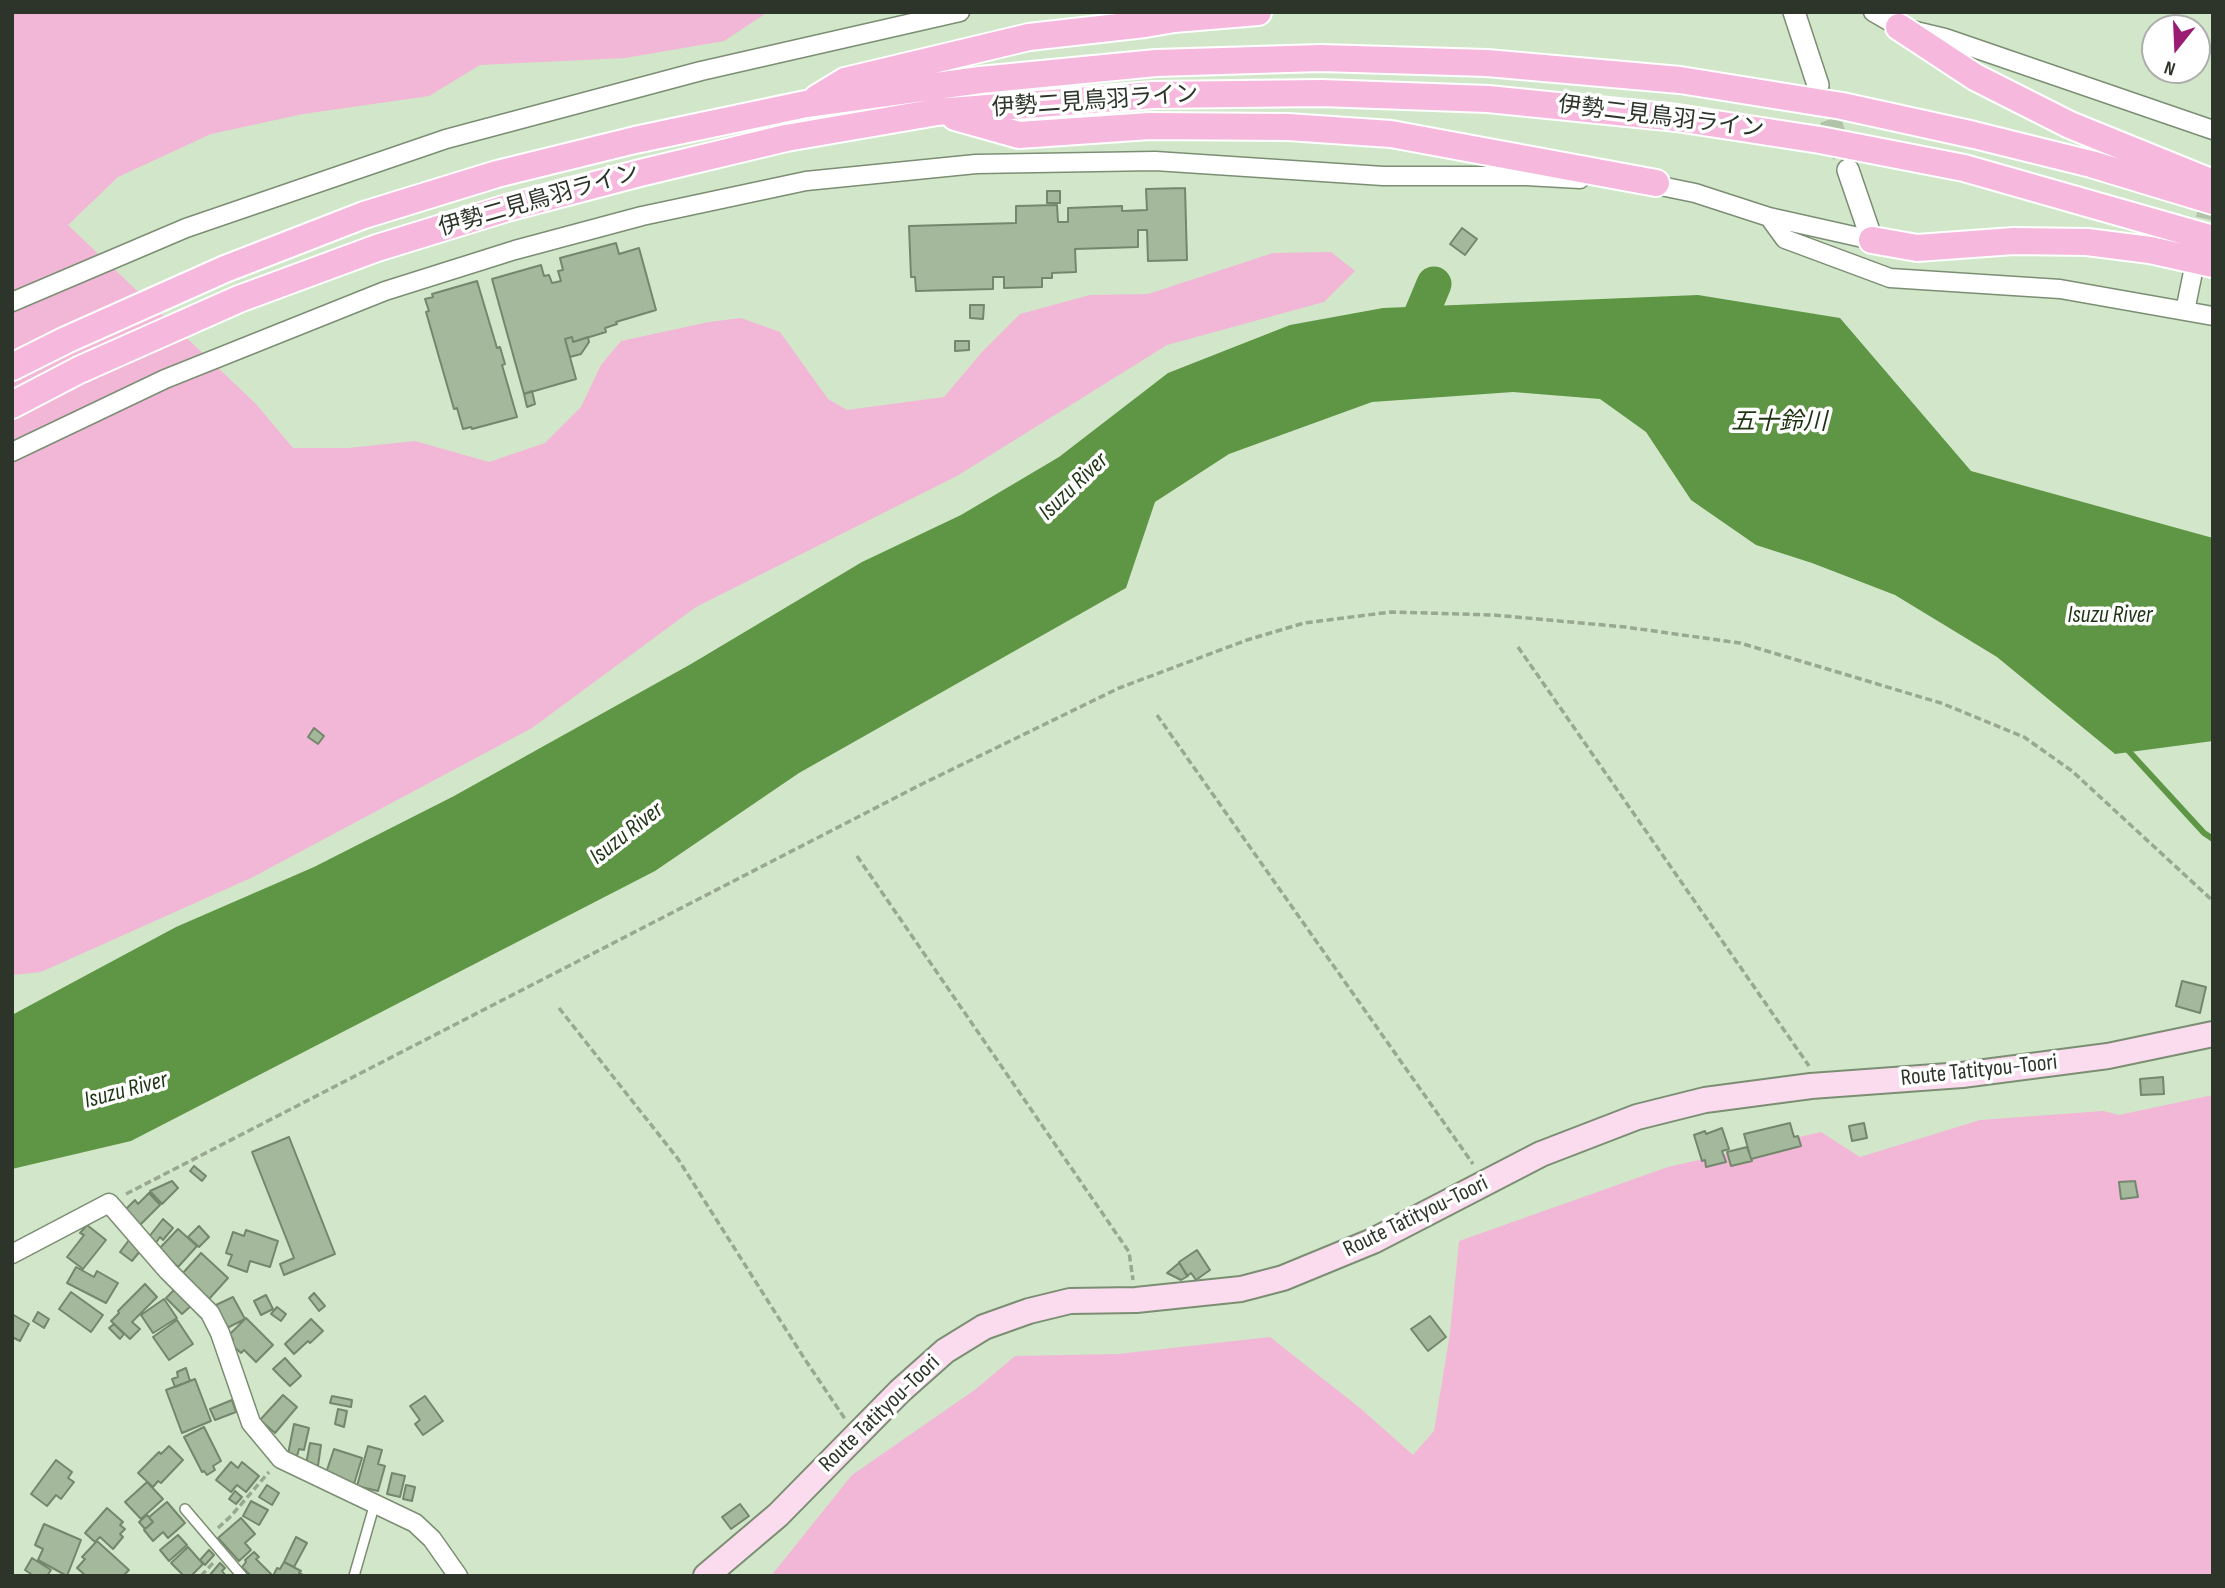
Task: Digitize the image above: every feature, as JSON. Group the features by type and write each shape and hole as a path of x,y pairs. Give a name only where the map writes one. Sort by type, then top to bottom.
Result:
{"main road":[{"path":"806,104 845,80 1029,37 1174,19 1258,12"},
{"path":"1899,27 1975,77 2070,125 2213,183"},
{"name":"伊勢二見鳥羽ライン","path":"12,367 225,269 364,215 509,170 635,139 806,104 980,80 1156,64 1321,58 1487,63 1681,80 1842,106 1974,135 2078,161 2213,201"},
{"name":"伊勢二見鳥羽ライン","path":"12,405 79,370 239,299 377,248 508,208 786,138 937,112 1154,95 1321,93 1488,99 1678,117 1820,140 1964,168 2213,239"},
{"path":"937,112 1018,135 1150,126 1288,127 1391,134 1656,183"},
{"path":"1872,240 1917,247 2014,242 2087,242 2150,250 2203,268"},
{"name":"Route Tatityou-Toori","path":"706,1576 778,1515 900,1391 945,1351 984,1327 1029,1311 1070,1301 1136,1300 1241,1289 1283,1278 1373,1241 1541,1154 1637,1117 1706,1100 1811,1086 1962,1075 2108,1056 2213,1034"}],"street":[{"path":"12,302 186,228 446,139 701,71 960,12"},
{"path":"1794,12 1818,85"},
{"path":"1872,12 1899,27 1945,37 2213,130"},
{"path":"12,452 165,379 385,291 515,250 642,216 806,181 976,164 1155,162 1383,176 1527,176 1656,183 1769,217 1872,240"},
{"path":"1848,170 1872,240"},
{"path":"1769,217 1785,239 1890,278 2060,289 2213,316"},
{"path":"2185,311 2203,268"},
{"path":"12,1254 109,1203 168,1271 210,1313 220,1333 251,1423 281,1458 415,1523 432,1539 458,1576"}],"lane":[{"path":"354,1576 375,1503"},
{"path":"185,1509 242,1576"}],"path":[{"path":"109,1203 922,784 1119,688 1247,640 1304,623 1391,612 1494,615 1625,627 1740,643 1941,703 2024,737 2072,771 2213,901"},
{"path":"1518,647 1809,1066 1811,1086"},
{"path":"1157,715 1487,1183"},
{"path":"857,856 1129,1252 1136,1300"},
{"path":"559,1008 678,1159 856,1435"},
{"path":"208,1537 231,1516 281,1458"},
{"path":"201,1576 222,1553"}],"shaded area":[{"path":"12,12 768,12 724,41 625,58 480,65 429,96 303,114 211,134 118,177 68,225 256,404 293,448 348,448 415,441 489,462 545,443 581,407 601,365 621,341 741,318 780,332 828,399 847,410 944,397 982,352 1020,314 1090,295 1148,294 1273,253 1331,252 1355,271 1324,302 1167,345 957,476 696,607 532,728 253,877 41,972 12,975"},
{"path":"2213,1095 2213,1576 771,1576 852,1475 976,1389 1015,1356 1118,1354 1270,1337 1360,1408 1413,1455 1434,1431 1450,1333 1459,1241 1668,1167 1821,1132 1860,1157 1980,1120 2103,1111 2119,1115"}],"water":[{"name":"五十鈴川","path":"1698,295 1840,318 1971,471 2213,538 2213,741 2115,754 1997,657 1895,595 1756,545 1691,500 1646,432 1600,399 1513,392 1372,402 1229,454 1155,502 1126,588 799,773 655,871 131,1141 12,1169 12,1015 176,927 314,867 454,796 691,664 862,562 961,515 1059,457 1168,373 1290,325 1383,308"}],"building":[{"path":"1185,188 1187,260 1148,261 1147,230 1138,230 1138,247 1075,249 1076,272 1052,273 1052,278 1042,278 1042,287 1004,288 1004,277 993,277 993,289 916,291 915,277 911,277 909,226 1016,223 1016,206 1057,205 1058,222 1068,222 1068,208 1122,206 1122,211 1147,210 1146,189"},
{"path":"1047,191 1060,191 1060,203 1047,203"},
{"path":"1462,228 1477,239 1465,255 1450,244"},
{"path":"616,243 619,254 639,248 656,310 616,322 617,324 605,328 606,332 573,342 572,337 565,339 576,379 524,394 492,279 541,265 544,276 549,275 552,283 561,281 558,271 563,270 560,258"},
{"path":"477,281 497,348 500,347 505,364 502,365 517,417 463,429 457,408 454,409 426,312 429,311 425,299 433,297 432,294"},
{"path":"970,305 984,305 983,319 970,318"},
{"path":"572,337 573,342 588,337 589,342 581,354 570,357 565,339"},
{"path":"955,341 969,341 969,350 955,351"},
{"path":"532,391 535,404 527,407 524,394"},
{"path":"314,728 324,736 318,744 308,737"},
{"path":"2182,981 2206,987 2200,1013 2176,1006"},
{"path":"2163,1077 2164,1094 2141,1095 2140,1079"},
{"path":"1790,1123 1794,1137 1798,1136 1801,1146 1751,1159 1744,1134"},
{"path":"1864,1123 1867,1138 1852,1141 1849,1126"},
{"path":"1722,1128 1729,1149 1722,1151 1726,1162 1706,1167 1694,1135"},
{"path":"289,1137 335,1254 284,1275 280,1264 294,1258 252,1152"},
{"path":"1747,1147 1752,1161 1731,1166 1727,1152"},
{"path":"194,1166 206,1176 202,1181 190,1171"},
{"path":"172,1181 178,1188 162,1204 150,1191"},
{"path":"2135,1181 2138,1197 2121,1199 2119,1182"},
{"path":"149,1193 160,1205 139,1226 124,1211 135,1200 138,1204"},
{"path":"163,1219 173,1228 163,1240 160,1237 155,1244 148,1238"},
{"path":"87,1225 106,1240 83,1269 67,1257 84,1235 80,1233"},
{"path":"199,1226 209,1237 199,1247 188,1237"},
{"path":"178,1229 197,1246 178,1267 159,1249"},
{"path":"246,1230 278,1241 270,1267 250,1261 247,1272 228,1265 232,1255 226,1253 233,1232 244,1236"},
{"path":"129,1240 141,1250 132,1261 120,1252"},
{"path":"1197,1250 1210,1270 1196,1280 1191,1273 1187,1276 1179,1262"},
{"path":"201,1253 228,1278 209,1299 182,1274"},
{"path":"1179,1263 1188,1276 1181,1280 1167,1273"},
{"path":"76,1267 94,1277 97,1271 118,1283 106,1303 67,1283"},
{"path":"145,1284 157,1297 132,1322 140,1329 130,1339 111,1321"},
{"path":"176,1288 192,1305 182,1314 166,1298"},
{"path":"71,1292 103,1315 91,1332 59,1309"},
{"path":"314,1293 325,1306 319,1311 309,1298"},
{"path":"266,1295 273,1309 261,1315 254,1301"},
{"path":"233,1297 245,1319 225,1329 216,1311 216,1305"},
{"path":"164,1299 177,1318 153,1333 141,1315"},
{"path":"277,1307 286,1314 281,1321 271,1314"},
{"path":"38,1312 49,1319 44,1328 33,1321"},
{"path":"12,1314 29,1324 20,1341 12,1337"},
{"path":"1430,1316 1446,1337 1428,1351 1411,1329"},
{"path":"246,1318 273,1345 256,1362 244,1350 241,1353 230,1343 233,1339 229,1335"},
{"path":"311,1319 323,1331 294,1354 285,1344"},
{"path":"177,1320 193,1344 169,1360 153,1337"},
{"path":"114,1324 124,1334 120,1339 109,1328"},
{"path":"285,1358 301,1376 290,1386 273,1369"},
{"path":"186,1368 190,1381 175,1387 172,1379 178,1377 177,1372"},
{"path":"195,1379 211,1421 182,1433 166,1390"},
{"path":"283,1395 297,1407 275,1433 260,1420"},
{"path":"332,1396 352,1400 351,1407 330,1403"},
{"path":"425,1396 443,1421 423,1435 415,1424 420,1420 410,1406"},
{"path":"232,1400 236,1412 215,1420 210,1409"},
{"path":"338,1409 347,1411 344,1427 335,1424"},
{"path":"294,1424 309,1428 304,1450 299,1449 297,1456 288,1454"},
{"path":"204,1427 221,1461 213,1466 215,1470 207,1475 202,1472 184,1437"},
{"path":"310,1443 321,1445 318,1466 306,1464"},
{"path":"169,1446 183,1460 161,1483 158,1481 153,1487 138,1473"},
{"path":"368,1446 382,1450 378,1464 385,1466 378,1491 357,1486"},
{"path":"334,1449 362,1458 354,1484 326,1473"},
{"path":"56,1460 72,1472 68,1478 74,1482 61,1499 56,1495 47,1506 31,1494"},
{"path":"231,1462 238,1468 242,1462 259,1476 246,1492 237,1485 231,1492 216,1480"},
{"path":"392,1473 405,1476 400,1497 387,1494"},
{"path":"147,1482 163,1499 141,1519 125,1502"},
{"path":"267,1485 279,1493 272,1505 259,1497"},
{"path":"406,1485 415,1487 412,1501 403,1499"},
{"path":"235,1491 242,1497 236,1504 229,1499"},
{"path":"251,1501 268,1510 259,1525 243,1516"},
{"path":"167,1502 185,1523 168,1538 163,1532 153,1541 144,1530 153,1522 149,1517"},
{"path":"740,1504 749,1516 731,1529 722,1517"},
{"path":"107,1508 123,1522 120,1525 125,1529 120,1534 123,1537 113,1549 100,1537 95,1542 85,1533"},
{"path":"147,1515 153,1522 145,1529 139,1522"},
{"path":"241,1518 255,1534 245,1543 251,1550 239,1561 218,1538"},
{"path":"44,1524 81,1540 67,1576 38,1560 43,1549 35,1545"},
{"path":"178,1535 187,1545 169,1561 160,1550"},
{"path":"296,1537 307,1543 294,1567 284,1562"},
{"path":"97,1541 129,1570 123,1576 86,1576 77,1568 85,1559 82,1557"},
{"path":"188,1547 203,1564 191,1576 184,1576 171,1563"},
{"path":"209,1550 214,1555 205,1565 200,1560"},
{"path":"254,1552 259,1557 256,1559 271,1574 269,1576 251,1576 242,1567"},
{"path":"32,1558 51,1570 47,1576 34,1576 25,1570"},
{"path":"284,1562 301,1571 299,1573 305,1576 273,1576"},
{"path":"220,1563 225,1568 222,1571 226,1576 209,1576"}],"waterway":[{"path":"1411,339 1434,284"},
{"path":"2125,747 2204,833 2213,839"}],"tunnel":[{"path":"1820,90 1843,156"},
{"path":"2199,245 2211,190"}],"water label":[{"name":"Isuzu River","path":"1074,487"},
{"name":"Isuzu River","path":"2110,616"},
{"name":"Isuzu River","path":"627,834"},
{"name":"Isuzu River","path":"126,1091"}]}
